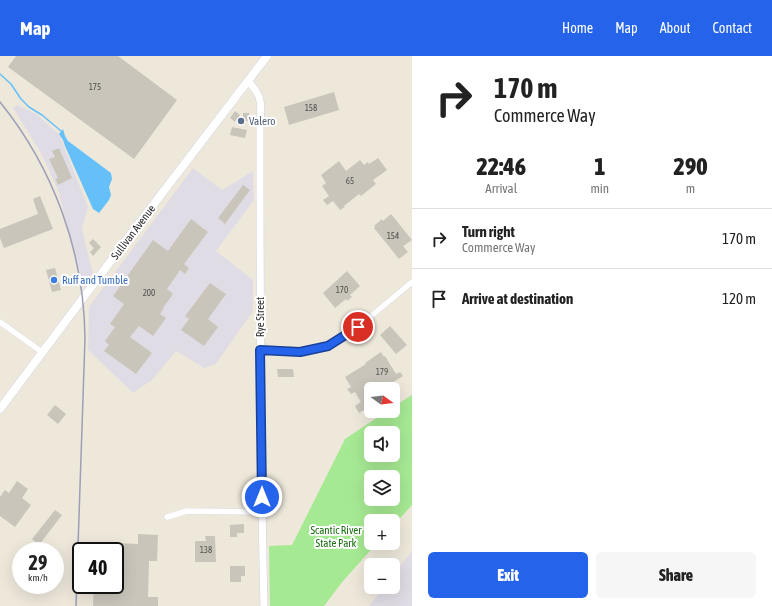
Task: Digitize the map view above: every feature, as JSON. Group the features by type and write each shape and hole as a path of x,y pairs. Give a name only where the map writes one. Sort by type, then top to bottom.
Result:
{"main road":[{"name":"Sullivan Avenue","path":"0,409 267,56"}],"street":[{"name":"Rye Street","path":"248,81 256,89 260,97 261,106 260,350 264,606"},
{"path":"260,350 300,352 328,346 358,327 412,282"},
{"path":"0,322 42,352"},
{"path":"167,517 187,512 262,512"}],"shaded area":[{"path":"17,105 36,114 59,134 88,207 82,229 93,274 84,288 58,190 41,153 13,108"},
{"path":"193,168 222,190 253,171 254,200 216,251 253,280 253,311 216,364 204,368 176,351 152,380 133,393 88,350 89,307"},
{"path":"412,551 412,606 369,606 378,594 400,594 400,566"}],"green space":[{"name":"Scantic River State Park","path":"412,395 412,505 400,518 400,514 364,514 364,550 371,550 343,581 324,606 270,606 269,546 292,545 345,439 364,426 364,462 400,462 400,426 364,426 376,418 400,418 400,403"}],"water":[{"path":"63,129 68,141 111,173 112,179 109,187 111,195 99,213 93,209 59,134"}],"building":[{"path":"16,56 118,56 177,100 134,159 8,67"},
{"path":"334,92 339,110 289,125 284,107"},
{"path":"235,111 240,115 235,122 230,118"},
{"path":"243,113 249,113 250,121 243,121"},
{"path":"232,127 247,130 245,138 230,135"},
{"path":"59,148 72,178 58,185 55,179 58,178 49,159 55,157 52,151"},
{"path":"378,158 387,170 373,180 376,184 361,196 359,194 340,210 333,201 327,205 323,200 329,196 322,186 326,183 321,175 339,161 346,171 360,160 364,165 368,162 369,164"},
{"path":"243,185 250,190 225,224 218,218"},
{"path":"40,196 53,229 4,248 0,238 0,229 38,214 33,199"},
{"path":"391,214 412,240 403,246 408,252 399,259 374,228 374,226 382,219 383,221"},
{"path":"191,219 208,232 184,264 189,268 185,274 180,270 167,289 173,294 160,314 166,318 153,336 139,326 130,337 152,353 136,374 104,351 109,345 105,341 115,327 110,324 124,304 113,296 153,240 168,251"},
{"path":"93,239 101,247 93,256 90,252 94,248 89,243"},
{"path":"55,268 61,290 52,292 46,270"},
{"path":"347,271 360,286 350,295 352,297 347,301 346,299 335,308 323,293"},
{"path":"210,283 226,294 208,319 218,327 204,346 181,330 189,319 185,316"},
{"path":"390,326 407,345 396,354 380,335"},
{"path":"381,352 396,374 400,372 403,376 393,382 364,382 364,410 359,413 355,406 361,402 355,392 351,394 347,389 351,387 345,377 366,364 365,363"},
{"path":"277,369 293,369 294,377 278,377"},
{"path":"55,405 66,414 58,424 47,415"},
{"path":"17,481 28,489 22,498 31,505 15,527 0,516 0,497 5,490 9,493"},
{"path":"55,510 62,515 41,542 36,542 32,539"},
{"path":"244,524 244,533 237,533 237,537 230,537 230,525"},
{"path":"138,534 158,535 157,561 149,561 148,597 158,597 158,606 93,606 94,594 124,594 124,543 138,544"},
{"path":"205,536 215,536 216,562 195,562 195,541 206,541"},
{"path":"230,566 245,566 245,576 241,576 241,582 230,582"}],"waterway":[{"path":"0,74 11,84 21,99 29,107 42,115 61,131"}],"railway":[{"path":"0,102 36,155 50,183 72,243 79,274 85,338 76,606"}],"place":[{"name":"Valero","path":"241,121"},
{"name":"Ruff and Tumble","path":"54,280"}],"route":[{"path":"262,497 260,350 300,352 328,346 358,327"}]}
